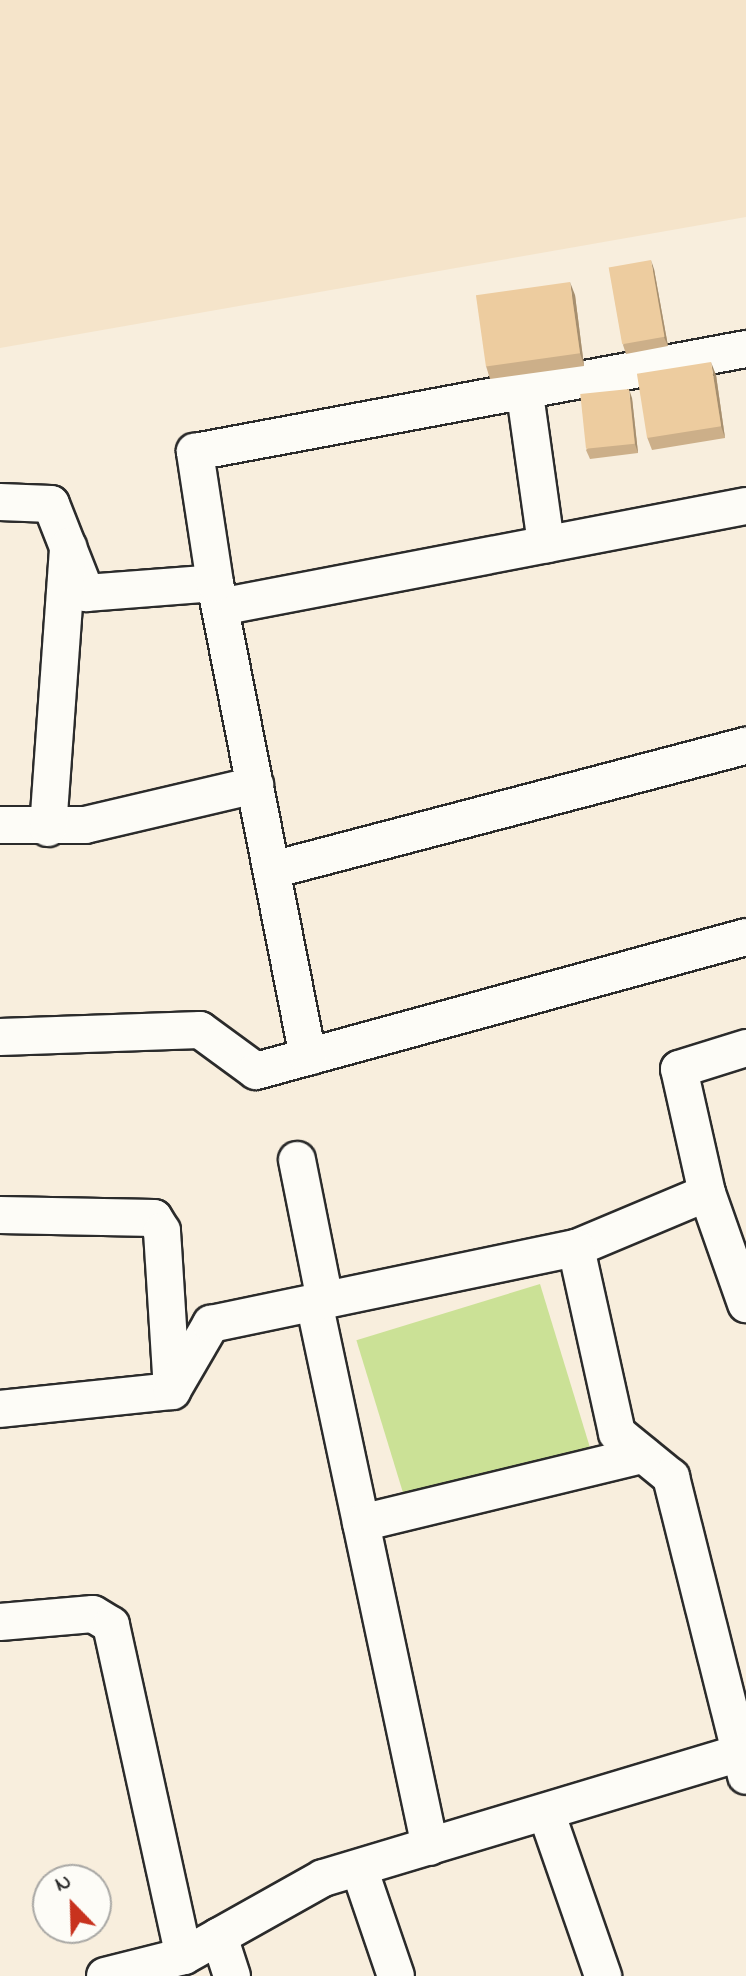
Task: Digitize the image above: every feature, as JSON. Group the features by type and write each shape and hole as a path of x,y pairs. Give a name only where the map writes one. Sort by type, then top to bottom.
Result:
{"street":[{"path":"308,1057 218,595 195,452 524,387 746,349"},
{"path":"524,387 546,544"},
{"path":"0,502 51,504 86,593 218,595 546,544 746,506"},
{"path":"48,828 68,547"},
{"path":"272,870 746,746"},
{"path":"0,825 48,828 85,825 255,785"},
{"path":"0,1037 200,1030 256,1071 746,937"},
{"path":"743,1288 707,1193 679,1069 746,1048"},
{"path":"297,1160 361,1523 430,1847"},
{"path":"172,1391 211,1324 576,1248 707,1193"},
{"path":"0,1215 154,1218 162,1231 172,1391"},
{"path":"105,1976 167,1965 323,1878 546,1812 744,1760 671,1477 617,1433 576,1248"},
{"path":"0,1409 172,1391"},
{"path":"361,1523 643,1455"},
{"path":"0,1622 93,1614 111,1625 167,1965"},
{"path":"546,1812 603,1976"},
{"path":"359,1868 396,1976"},
{"path":"219,1936 232,1976"}],"shaded area":[{"path":"0,0 746,0 746,217 0,348"}],"green space":[{"path":"540,1284 595,1465 412,1521 356,1340"}],"building":[{"path":"651,260 665,337 622,344 609,267"},
{"path":"570,282 580,353 486,367 476,295"},
{"path":"711,362 721,426 647,438 637,374"},
{"path":"629,389 635,444 586,449 580,394"}]}
